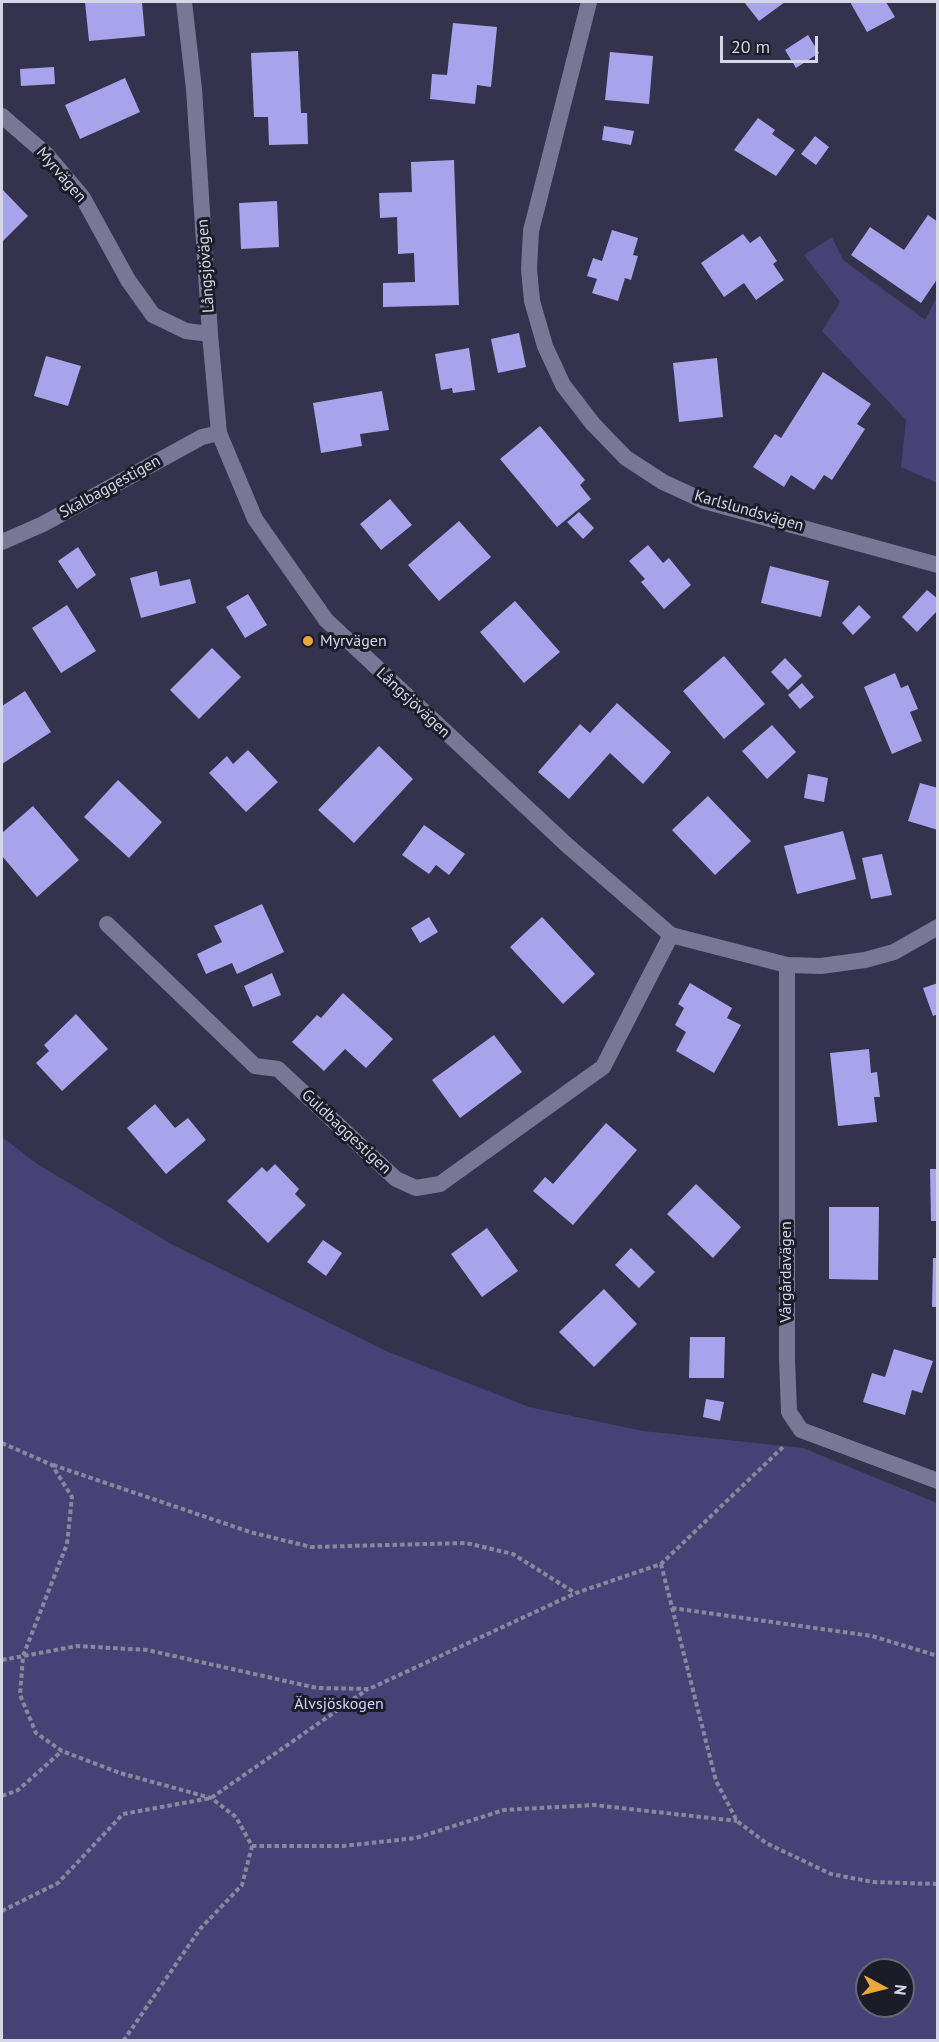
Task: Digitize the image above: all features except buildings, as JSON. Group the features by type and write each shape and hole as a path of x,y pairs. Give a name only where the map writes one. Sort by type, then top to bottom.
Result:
{"street":[{"name":"Långsjövägen","path":"184,2 194,89 219,433 255,519 326,620 568,846 671,935 787,965 821,966 865,960 894,952 938,927"},
{"name":"Karlslundsvägen","path":"589,2 531,231 529,269 532,302 545,346 563,385 593,424 626,458 663,482 704,501 938,565"},
{"name":"Myrvägen","path":"2,116 46,154 83,198 128,280 153,315 186,331 210,333"},
{"name":"Skalbaggestigen","path":"2,543 43,524 201,437 219,433"},
{"name":"Guldbaggestigen","path":"107,924 255,1066 279,1070 396,1179 416,1188 440,1184 603,1067 671,935"},
{"name":"Vårgårdavägen","path":"787,965 787,1359 789,1412 801,1430"},
{"path":"801,1430 938,1481"}],"path":[{"path":"2,1911 58,1882 123,1814 211,1798 369,1689 576,1593 661,1564 801,1430"},
{"path":"2,1443 52,1465 250,1532 311,1547 466,1543 513,1554 576,1593"},
{"path":"52,1465 72,1497 67,1544 22,1656 20,1695 36,1733 62,1751 120,1773 211,1798 236,1817 252,1846 242,1885 200,1929 124,2040"},
{"path":"661,1564 716,1781 737,1821 766,1843 831,1874 873,1882 938,1884"},
{"path":"672,1608 872,1636 938,1656"},
{"path":"2,1660 77,1646 147,1650 317,1688 369,1689"},
{"path":"2,1797 18,1790 62,1751"},
{"path":"252,1846 343,1846 417,1838 504,1810 594,1805 737,1821"}],"green space":[{"path":"832,237 843,260 925,320 937,297 937,483 901,467 906,420 822,331 840,302 804,255"},
{"name":"Älvsjöskogen","path":"2,1137 37,1164 173,1245 386,1351 529,1407 643,1431 803,1448 937,1503 937,2040 2,2040"}],"place":[{"name":"Myrvägen","path":"308,641"}]}
